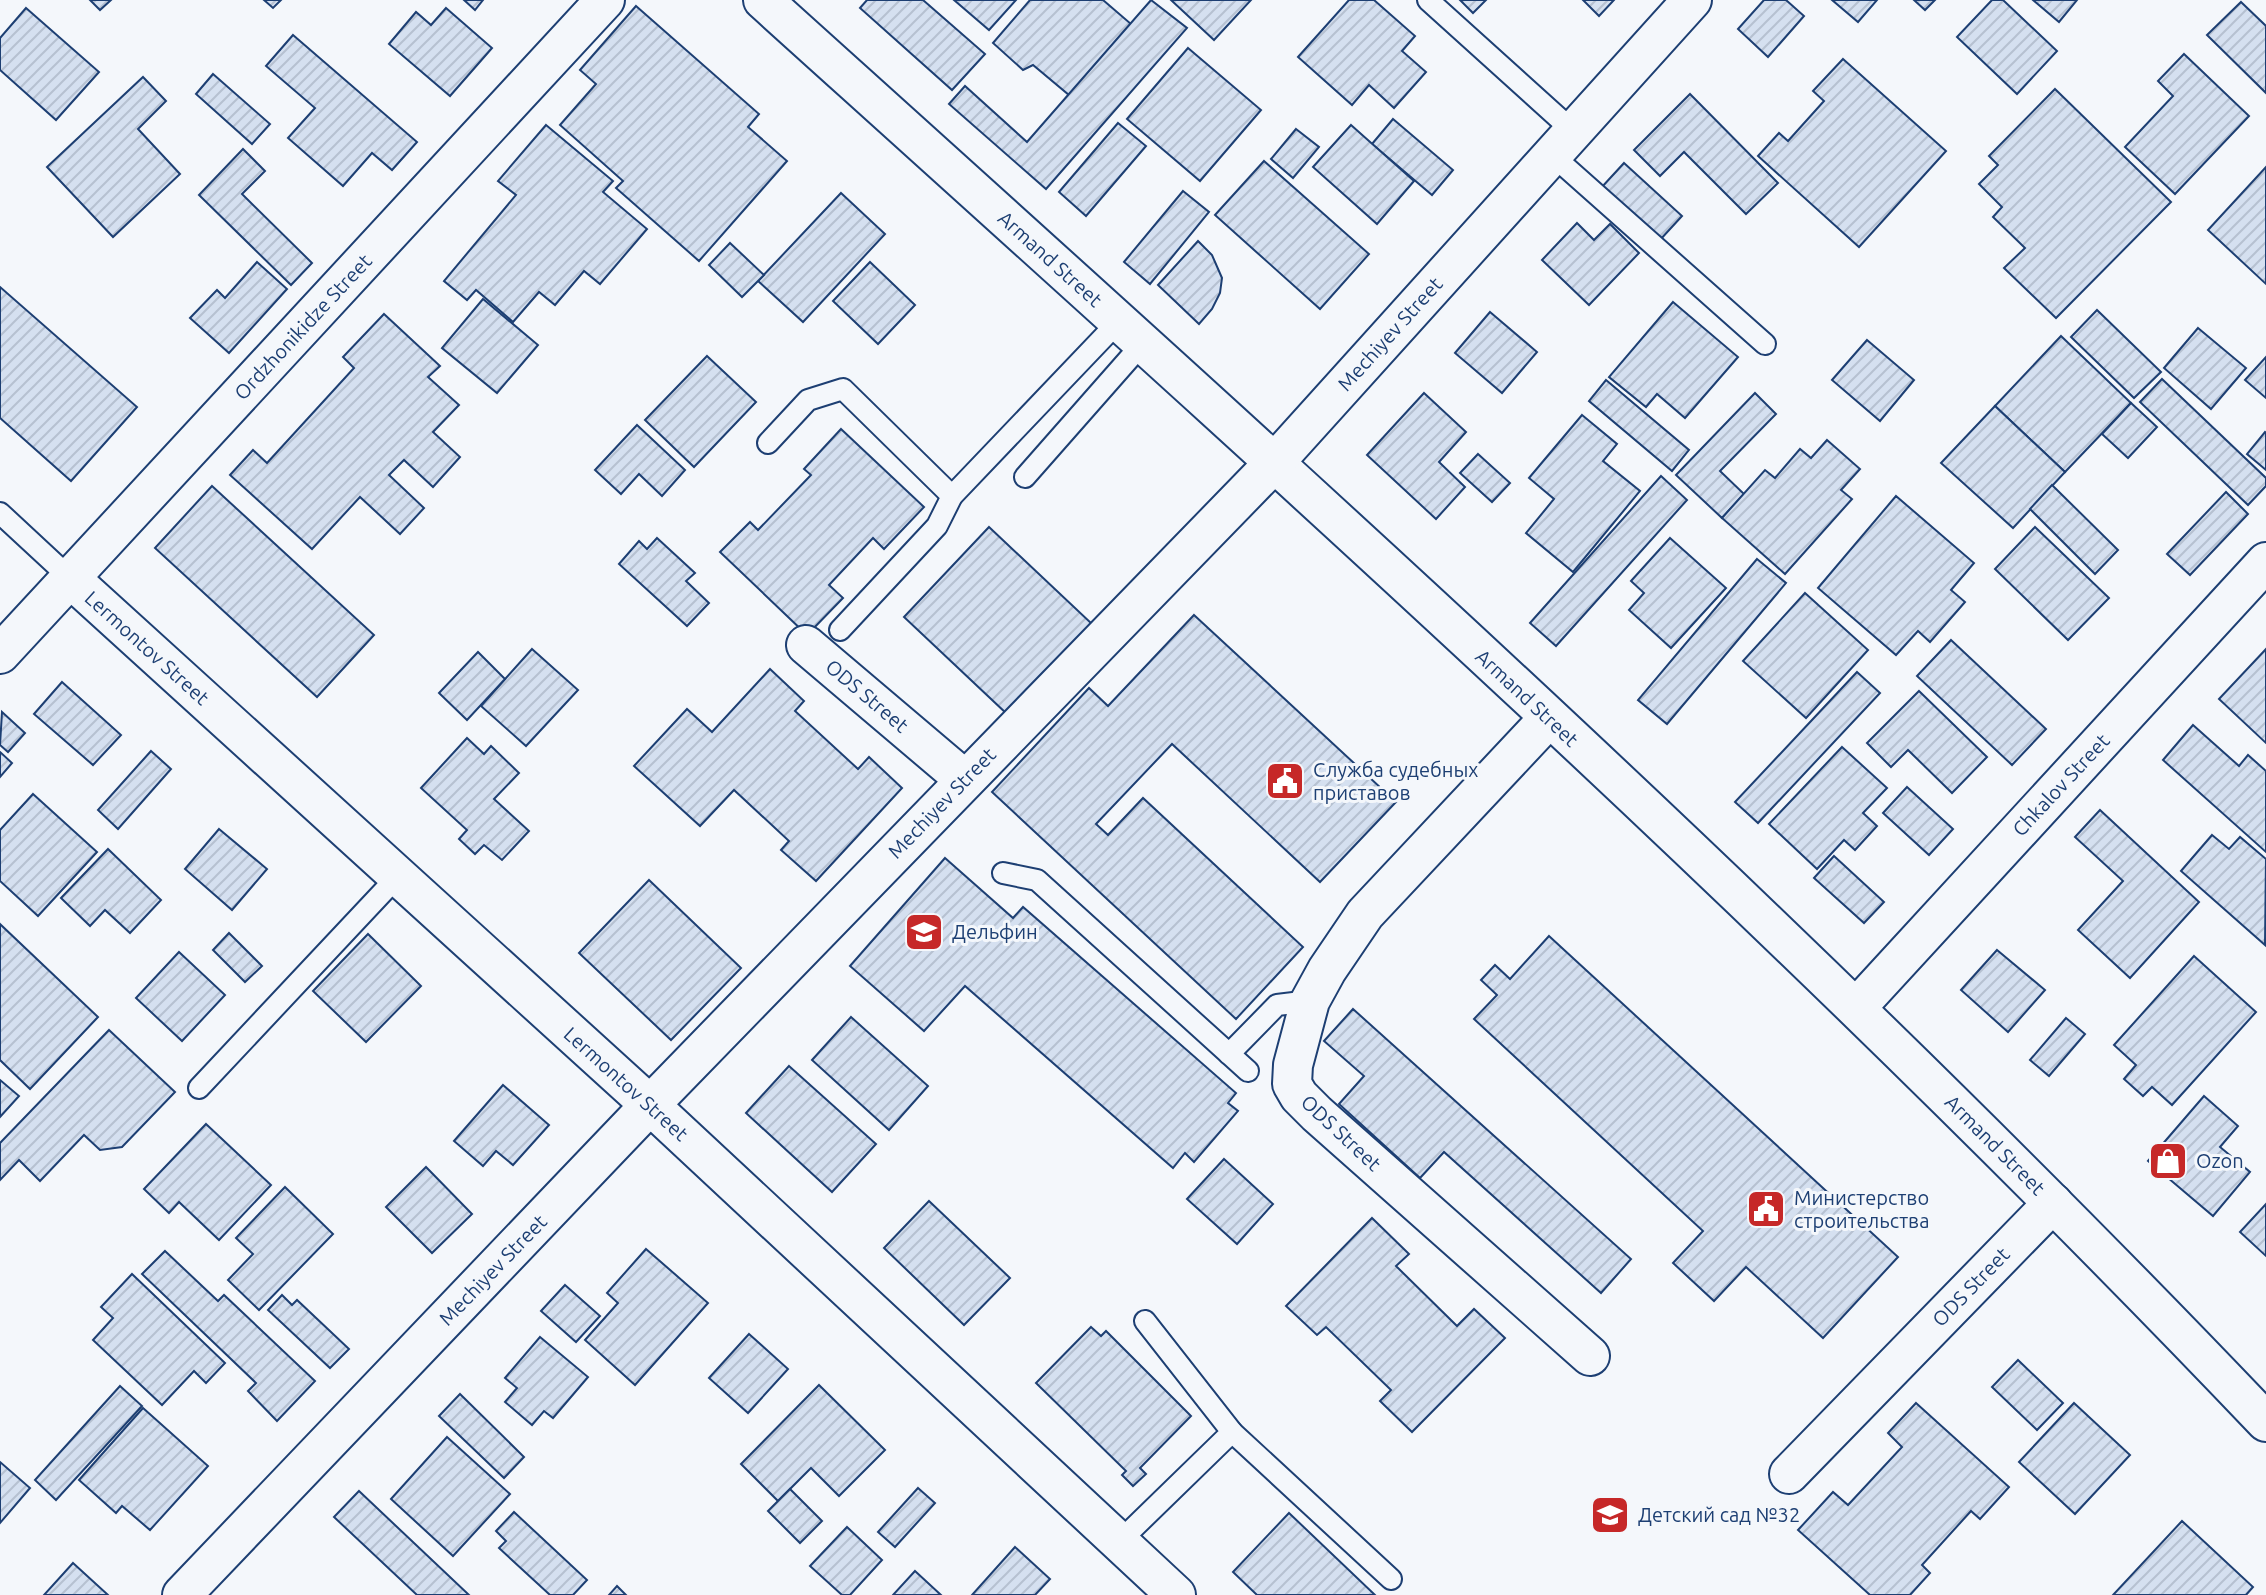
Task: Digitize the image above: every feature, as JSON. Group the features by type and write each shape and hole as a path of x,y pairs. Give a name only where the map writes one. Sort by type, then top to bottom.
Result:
{"street":[{"name":"Ordzhonikidze Street","path":"0,654 605,0"},
{"name":"Armand Street","path":"763,0 1275,462 1857,1007 2266,1422"},
{"name":"Mechiyev Street","path":"182,1595 964,779 1275,462 1692,0"},
{"name":"Chkalov Street","path":"1857,1007 2266,562"},
{"name":"Lermontov Street","path":"70,578 650,1105 1176,1595"},
{"name":"ODS Street","path":"806,645 964,779"},
{"name":"ODS Street","path":"1549,718 1365,914 1310,1001 1293,1065 1292,1084 1299,1096 1590,1356"},
{"name":"ODS Street","path":"1789,1474 2053,1203"}],"lane":[{"path":"1428,0 1562,142 1765,344"},
{"path":"1025,477 1131,332"},
{"path":"840,630 937,526 952,496 1131,332"},
{"path":"768,443 808,400 843,389 952,496"},
{"path":"0,513 70,578"},
{"path":"1003,873 1037,880 1248,1071"},
{"path":"199,1088 398,876"},
{"path":"1229,1054 1277,1005 1310,1001"},
{"path":"1145,1321 1232,1432 1391,1579"},
{"path":"1119,1542 1232,1432"}],"building":[{"path":"90,0 111,0 100,10"},
{"path":"264,0 281,0 273,8"},
{"path":"464,0 483,0 475,10"},
{"path":"867,0 923,0 985,54 952,90 860,8"},
{"path":"954,0 1016,0 989,30"},
{"path":"1030,0 1103,0 1131,24 1069,95 1033,65 1023,70 993,43"},
{"path":"1151,0 1187,28 1046,189 949,104 965,86 1027,142"},
{"path":"1171,0 1251,0 1214,40"},
{"path":"1349,0 1374,0 1415,36 1402,51 1426,72 1394,108 1369,85 1352,105 1298,57"},
{"path":"1460,0 1486,0 1473,13"},
{"path":"1583,0 1614,0 1599,16"},
{"path":"1764,0 1786,0 1804,16 1768,57 1738,29"},
{"path":"1832,0 1877,0 1858,22"},
{"path":"1914,0 1935,0 1925,10"},
{"path":"1992,0 2003,0 2057,51 2017,94 1957,37"},
{"path":"2033,0 2077,0 2059,22"},
{"path":"2241,2 2266,26 2266,93 2207,35"},
{"path":"636,6 759,114 748,127 787,161 699,261 616,188 623,181 560,125 596,84 580,70"},
{"path":"26,8 99,72 56,120 0,70 0,38"},
{"path":"446,8 492,48 450,96 389,44 416,12 431,25"},
{"path":"293,35 417,142 392,170 372,153 343,186 288,138 315,108 266,66"},
{"path":"1188,48 1261,110 1200,181 1127,119"},
{"path":"2184,54 2249,116 2175,194 2125,147 2173,96 2158,81"},
{"path":"1843,59 1946,151 1859,247 1758,156 1779,133 1788,141 1824,101 1813,91"},
{"path":"213,74 270,124 252,144 196,94"},
{"path":"143,77 166,101 138,129 180,174 113,237 47,167"},
{"path":"2055,89 2171,202 2056,318 2004,268 2025,248 1993,217 2002,207 1979,184 1998,165 1989,156"},
{"path":"1690,94 1778,183 1746,214 1684,152 1660,176 1634,150"},
{"path":"1393,119 1453,170 1432,195 1372,144"},
{"path":"1118,123 1146,146 1086,216 1059,192"},
{"path":"546,125 613,181 603,192 647,229 600,284 584,271 555,305 539,292 513,322 476,290 467,300 444,281 516,195 498,181"},
{"path":"1351,125 1414,181 1377,224 1313,167"},
{"path":"1296,129 1319,147 1293,178 1271,159"},
{"path":"243,149 265,171 242,194 312,263 291,285 199,195"},
{"path":"1264,161 1369,254 1320,309 1215,215"},
{"path":"1624,163 1682,216 1659,241 1601,188"},
{"path":"2266,167 2266,284 2208,230"},
{"path":"1183,191 1209,212 1150,284 1124,262"},
{"path":"841,193 885,234 803,322 758,281"},
{"path":"1577,223 1594,240 1610,224 1639,253 1589,305 1542,260"},
{"path":"1198,241 1212,255 1222,278 1220,293 1212,309 1199,324 1158,285"},
{"path":"730,243 764,275 742,297 709,265"},
{"path":"257,262 287,289 229,353 190,318 217,290 225,298"},
{"path":"870,262 915,305 878,344 833,301"},
{"path":"0,287 137,407 71,481 0,418"},
{"path":"483,299 538,345 497,393 442,348"},
{"path":"1673,302 1738,357 1685,418 1657,394 1646,407 1609,377"},
{"path":"2097,310 2161,372 2134,398 2071,337"},
{"path":"1490,312 1537,352 1502,393 1455,353"},
{"path":"384,314 440,366 428,377 459,405 433,432 460,457 433,487 404,460 389,475 424,508 400,534 360,497 312,549 230,475 253,450 267,463 354,368 343,357"},
{"path":"2198,328 2246,368 2211,409 2164,368"},
{"path":"2061,336 2131,403 2065,472 1995,406"},
{"path":"1867,340 1914,380 1880,421 1832,380"},
{"path":"707,356 756,402 694,467 645,420"},
{"path":"2266,357 2266,398 2245,380"},
{"path":"2162,379 2266,478 2266,486 2248,505 2140,402"},
{"path":"1606,380 1689,450 1672,471 1589,401"},
{"path":"1424,393 1466,432 1439,462 1465,487 1436,519 1367,455"},
{"path":"1755,393 1776,414 1720,471 1744,494 1722,518 1676,475"},
{"path":"2131,403 2157,427 2128,458 2102,434"},
{"path":"1995,406 2065,472 2013,528 1941,463"},
{"path":"1582,415 1617,444 1603,461 1640,491 1573,572 1526,533 1554,499 1529,478"},
{"path":"637,425 685,470 662,496 639,474 621,494 595,470"},
{"path":"841,429 924,507 884,549 873,538 829,585 843,598 807,635 720,552 750,522 758,530 811,475 804,469"},
{"path":"2266,433 2266,470 2247,454"},
{"path":"1827,440 1860,469 1841,490 1852,499 1785,574 1722,518 1765,470 1775,478 1800,449 1811,458"},
{"path":"1478,454 1510,483 1492,502 1460,473"},
{"path":"1661,476 1687,500 1556,646 1530,623"},
{"path":"2052,485 2118,550 2095,574 2030,509"},
{"path":"212,486 374,635 317,697 155,548"},
{"path":"2226,492 2248,514 2190,575 2167,554"},
{"path":"1896,496 1974,563 1951,590 1965,602 1930,642 1918,631 1896,655 1818,588"},
{"path":"989,527 1092,624 1007,714 904,617"},
{"path":"2035,527 2109,598 2068,640 1995,569"},
{"path":"657,538 695,573 686,581 709,603 687,626 619,564 639,541 647,549"},
{"path":"1670,538 1726,588 1671,648 1629,610 1644,593 1631,581"},
{"path":"1757,559 1786,583 1667,724 1638,700"},
{"path":"1805,593 1868,650 1806,718 1743,661"},
{"path":"1194,615 1396,802 1320,882 1172,744 1096,824 1108,835 1143,798 1303,947 1236,1019 992,792 1089,688 1108,706"},
{"path":"1951,640 2046,729 2012,765 1917,676"},
{"path":"532,649 578,690 526,746 481,706"},
{"path":"2266,649 2266,743 2219,699"},
{"path":"478,652 505,679 467,720 439,693"},
{"path":"770,669 804,701 795,711 858,769 869,757 902,788 816,881 781,850 789,841 734,790 700,826 634,766 687,709 712,732"},
{"path":"1857,672 1880,693 1758,823 1735,802"},
{"path":"62,682 121,735 93,765 34,714"},
{"path":"1919,691 1987,757 1952,793 1908,750 1891,767 1867,743"},
{"path":"2,712 25,733 8,752 0,745"},
{"path":"2193,725 2239,766 2248,755 2266,771 2266,852 2163,760"},
{"path":"467,738 484,754 491,746 519,773 494,799 529,831 502,860 484,845 475,854 459,839 467,830 421,788"},
{"path":"1842,747 1887,788 1863,813 1877,826 1855,850 1844,840 1817,869 1769,824"},
{"path":"151,751 171,769 118,829 98,810"},
{"path":"0,752 12,763 0,777"},
{"path":"1907,787 1953,829 1929,855 1883,813"},
{"path":"33,794 97,852 38,916 0,881 0,830"},
{"path":"2100,810 2199,902 2130,978 2078,930 2123,881 2075,837"},
{"path":"219,829 267,869 232,910 185,869"},
{"path":"2212,835 2229,849 2240,837 2266,859 2265,945 2181,871"},
{"path":"108,849 161,900 130,933 105,910 90,926 61,898"},
{"path":"1834,856 1884,902 1864,923 1814,878"},
{"path":"945,858 1013,918 1023,907 1236,1093 1228,1103 1238,1111 1194,1162 1185,1153 1173,1168 965,986 924,1031 850,966"},
{"path":"649,880 741,968 671,1040 579,953"},
{"path":"0,924 98,1017 30,1089 0,1060"},
{"path":"229,933 262,966 245,982 213,950"},
{"path":"368,934 421,986 366,1042 313,991"},
{"path":"1549,936 1898,1257 1823,1338 1746,1267 1714,1301 1673,1263 1703,1231 1474,1019 1497,995 1481,980 1495,965 1510,979"},
{"path":"1997,950 2045,990 2008,1032 1961,990"},
{"path":"179,952 225,995 182,1041 136,998"},
{"path":"2194,956 2256,1012 2172,1105 2152,1087 2143,1096 2124,1079 2136,1065 2114,1045"},
{"path":"1353,1009 1631,1259 1601,1293 1444,1152 1420,1178 1339,1104 1364,1076 1324,1041"},
{"path":"851,1017 928,1086 889,1130 812,1060"},
{"path":"2066,1018 2085,1034 2049,1076 2030,1060"},
{"path":"109,1030 175,1092 122,1147 100,1150 84,1135 40,1181 19,1160 0,1180 0,1143"},
{"path":"789,1066 876,1144 832,1192 746,1113"},
{"path":"0,1080 19,1096 0,1117"},
{"path":"503,1085 549,1125 513,1165 496,1151 483,1166 454,1141"},
{"path":"2204,1096 2238,1126 2220,1147 2250,1172 2213,1216 2148,1161"},
{"path":"206,1124 271,1185 219,1240 179,1202 169,1213 144,1189"},
{"path":"1224,1159 1273,1204 1237,1244 1187,1199"},
{"path":"426,1167 472,1214 432,1253 386,1207"},
{"path":"285,1187 333,1234 259,1310 228,1280 253,1254 236,1238"},
{"path":"929,1201 1010,1278 964,1325 884,1248"},
{"path":"2266,1204 2266,1256 2240,1232"},
{"path":"1372,1218 1409,1254 1396,1266 1457,1326 1474,1309 1505,1338 1412,1432 1380,1401 1391,1390 1326,1327 1317,1335 1286,1306"},
{"path":"646,1249 708,1303 635,1385 585,1340 618,1303 607,1293"},
{"path":"165,1251 218,1301 224,1295 315,1381 277,1421 248,1391 256,1383 142,1274"},
{"path":"132,1274 225,1363 206,1383 194,1371 162,1405 93,1340 113,1318 101,1307"},
{"path":"565,1285 600,1316 576,1342 541,1311"},
{"path":"282,1295 292,1305 297,1300 349,1349 330,1368 268,1310"},
{"path":"1091,1327 1101,1336 1106,1331 1191,1416 1140,1468 1146,1474 1133,1486 1122,1475 1126,1471 1036,1383"},
{"path":"749,1334 788,1369 748,1413 709,1378"},
{"path":"540,1337 588,1377 553,1418 544,1411 532,1425 505,1402 517,1388 505,1378"},
{"path":"2018,1360 2063,1403 2037,1430 1992,1387"},
{"path":"819,1385 885,1450 839,1496 811,1468 778,1501 741,1464"},
{"path":"120,1386 142,1406 56,1500 35,1480"},
{"path":"460,1394 524,1457 504,1478 439,1416"},
{"path":"1916,1403 2009,1487 1980,1519 1971,1511 1922,1565 1930,1573 1910,1595 1870,1595 1798,1530 1833,1492 1848,1505 1902,1447 1888,1433"},
{"path":"2074,1403 2130,1455 2075,1514 2019,1462"},
{"path":"143,1408 208,1466 150,1530 122,1506 116,1513 79,1480"},
{"path":"447,1437 510,1494 453,1556 391,1499"},
{"path":"0,1462 30,1488 0,1523"},
{"path":"918,1488 935,1503 895,1547 878,1532"},
{"path":"790,1489 822,1521 800,1543 768,1511"},
{"path":"359,1491 469,1595 417,1595 334,1517"},
{"path":"514,1512 587,1580 573,1595 550,1595 499,1548 506,1541 496,1531"},
{"path":"1289,1513 1375,1595 1257,1595 1233,1572"},
{"path":"2182,1521 2253,1587 2246,1595 2113,1595"},
{"path":"847,1527 882,1560 850,1595 842,1595 810,1566"},
{"path":"1015,1547 1050,1579 1035,1595 972,1595"},
{"path":"73,1563 108,1595 44,1595"},
{"path":"915,1571 941,1595 893,1595"},
{"path":"617,1586 626,1595 609,1595"}],"place":[{"name":"Служба судебных приставов","path":"1285,781"},
{"name":"Дельфин","path":"924,932"},
{"name":"Ozon","path":"2168,1161"},
{"name":"Министерство строительства","path":"1766,1209"},
{"name":"Детский сад №32","path":"1610,1515"}]}
